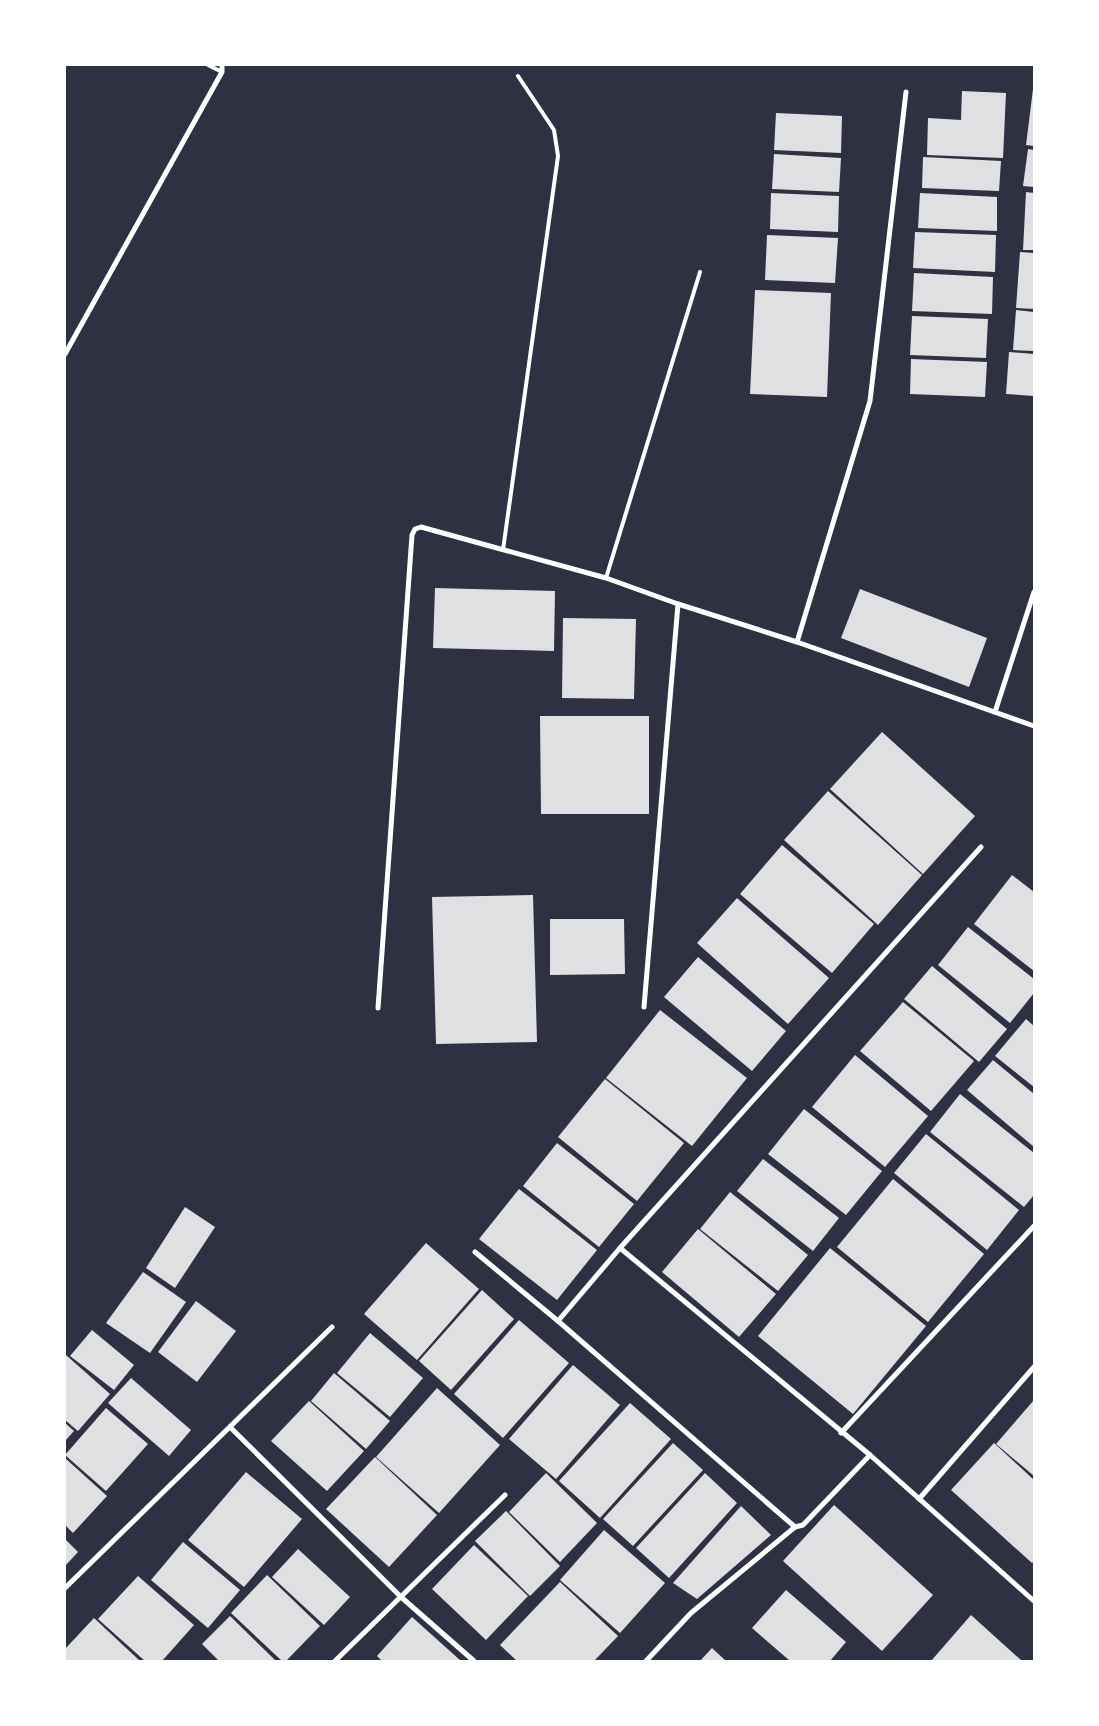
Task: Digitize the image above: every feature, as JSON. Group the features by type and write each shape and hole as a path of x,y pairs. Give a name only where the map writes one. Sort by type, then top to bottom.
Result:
{"street":[{"path":"65,354 222,72 222,65"},
{"path":"797,642 870,401 906,92"},
{"path":"378,1008 412,535 415,529 421,527 606,578 678,604 797,642 1034,726"},
{"path":"994,712 1034,592"},
{"path":"644,1007 678,604"},
{"path":"558,1321 620,1248 981,847"},
{"path":"842,1433 1034,1226"},
{"path":"620,1248 870,1455 1034,1601"},
{"path":"475,1252 558,1321 796,1527"},
{"path":"65,1588 332,1327"},
{"path":"919,1499 1034,1367"},
{"path":"230,1427 401,1597 474,1661"},
{"path":"646,1661 691,1614 796,1527 803,1524 870,1455"},
{"path":"335,1661 505,1495"}],"lane":[{"path":"208,65 222,72"},
{"path":"503,550 558,156 554,130 518,76"},
{"path":"606,578 700,272"}],"building":[{"path":"1034,89 1034,146 1026,145"},
{"path":"962,91 1006,93 1003,158 927,155 928,118 961,120"},
{"path":"776,113 842,116 841,153 774,150"},
{"path":"1028,149 1034,150 1034,187 1023,186"},
{"path":"774,154 841,158 839,192 772,189"},
{"path":"923,157 1001,161 999,191 922,188"},
{"path":"1026,192 1034,193 1034,250 1023,250"},
{"path":"771,193 839,196 838,232 770,229"},
{"path":"920,193 997,197 997,231 918,228"},
{"path":"915,232 996,235 995,272 913,268"},
{"path":"767,235 838,238 835,283 765,280"},
{"path":"1020,252 1034,253 1034,309 1016,308"},
{"path":"914,273 993,277 992,314 912,311"},
{"path":"755,290 831,293 827,397 750,394"},
{"path":"1016,310 1034,312 1034,351 1013,350"},
{"path":"912,316 988,319 986,358 910,355"},
{"path":"1009,352 1034,354 1034,396 1006,394"},
{"path":"911,359 987,362 985,397 910,394"},
{"path":"435,588 555,591 554,651 433,648"},
{"path":"860,589 987,638 969,687 841,638"},
{"path":"563,618 636,619 634,699 562,698"},
{"path":"540,716 649,716 649,814 541,814"},
{"path":"882,732 975,816 923,874 830,789"},
{"path":"828,791 922,875 878,925 784,840"},
{"path":"782,845 874,924 832,973 740,894"},
{"path":"1012,875 1034,892 1034,971 974,924"},
{"path":"533,895 537,1042 436,1044 432,897"},
{"path":"737,898 829,978 788,1024 697,943"},
{"path":"550,919 624,919 625,974 550,975"},
{"path":"968,927 1034,979 1034,993 1010,1023 938,965"},
{"path":"698,957 786,1031 752,1071 664,997"},
{"path":"932,966 1007,1029 979,1062 904,999"},
{"path":"903,1002 974,1061 931,1111 860,1051"},
{"path":"660,1010 747,1078 692,1146 606,1078"},
{"path":"1026,1019 1034,1026 1034,1087 995,1056"},
{"path":"855,1055 928,1116 885,1167 812,1107"},
{"path":"993,1060 1034,1094 1034,1147 967,1090"},
{"path":"605,1079 684,1143 637,1201 558,1137"},
{"path":"960,1094 1034,1153 1034,1195 1024,1207 930,1132"},
{"path":"804,1109 882,1171 846,1215 768,1154"},
{"path":"926,1134 1019,1210 987,1250 894,1173"},
{"path":"557,1143 634,1204 599,1247 523,1186"},
{"path":"763,1159 839,1218 813,1251 737,1191"},
{"path":"893,1179 984,1254 928,1322 837,1247"},
{"path":"519,1189 597,1250 557,1300 479,1239"},
{"path":"730,1192 808,1255 778,1291 700,1229"},
{"path":"185,1207 215,1227 175,1288 146,1268"},
{"path":"698,1229 776,1294 739,1337 662,1272"},
{"path":"426,1243 479,1289 417,1360 364,1314"},
{"path":"830,1248 926,1326 853,1414 758,1336"},
{"path":"143,1272 186,1302 150,1353 106,1323"},
{"path":"482,1290 514,1319 451,1390 419,1361"},
{"path":"196,1301 236,1331 197,1382 158,1352"},
{"path":"519,1320 569,1363 503,1438 454,1394"},
{"path":"92,1330 134,1365 114,1390 70,1356"},
{"path":"370,1333 423,1378 390,1417 337,1373"},
{"path":"66,1355 110,1394 78,1431 65,1420"},
{"path":"573,1365 620,1405 556,1479 509,1439"},
{"path":"334,1373 390,1421 366,1449 311,1401"},
{"path":"131,1378 191,1430 169,1456 108,1403"},
{"path":"437,1388 500,1445 439,1513 376,1457"},
{"path":"1034,1400 1034,1476 996,1444"},
{"path":"309,1401 364,1451 327,1491 271,1441"},
{"path":"630,1403 671,1439 600,1518 559,1481"},
{"path":"106,1408 148,1444 106,1491 65,1455"},
{"path":"65,1423 74,1431 65,1441"},
{"path":"673,1443 703,1470 633,1546 603,1519"},
{"path":"994,1443 1034,1480 1034,1561 1032,1563 951,1490"},
{"path":"375,1457 437,1515 389,1567 326,1509"},
{"path":"65,1458 107,1496 73,1533 65,1525"},
{"path":"246,1472 302,1519 244,1587 188,1540"},
{"path":"546,1473 597,1523 560,1562 509,1512"},
{"path":"705,1473 737,1503 669,1578 636,1548"},
{"path":"834,1505 933,1595 882,1651 783,1561"},
{"path":"741,1506 771,1535 697,1599 673,1583"},
{"path":"506,1511 560,1566 530,1596 475,1541"},
{"path":"604,1530 665,1583 620,1633 560,1580"},
{"path":"65,1539 78,1552 65,1566"},
{"path":"183,1542 240,1590 208,1628 151,1580"},
{"path":"474,1545 528,1596 486,1640 432,1589"},
{"path":"298,1549 350,1597 324,1625 272,1577"},
{"path":"267,1575 320,1626 286,1661 282,1661 231,1613"},
{"path":"138,1576 194,1625 162,1661 145,1661 98,1619"},
{"path":"560,1582 618,1636 594,1661 517,1661 500,1645"},
{"path":"786,1590 846,1642 830,1661 790,1661 752,1628"},
{"path":"971,1615 1022,1661 931,1661"},
{"path":"230,1616 276,1661 219,1661 202,1644"},
{"path":"412,1617 461,1661 382,1661 377,1656"},
{"path":"94,1618 140,1661 65,1661 65,1649"},
{"path":"712,1648 726,1661 700,1661"}]}
